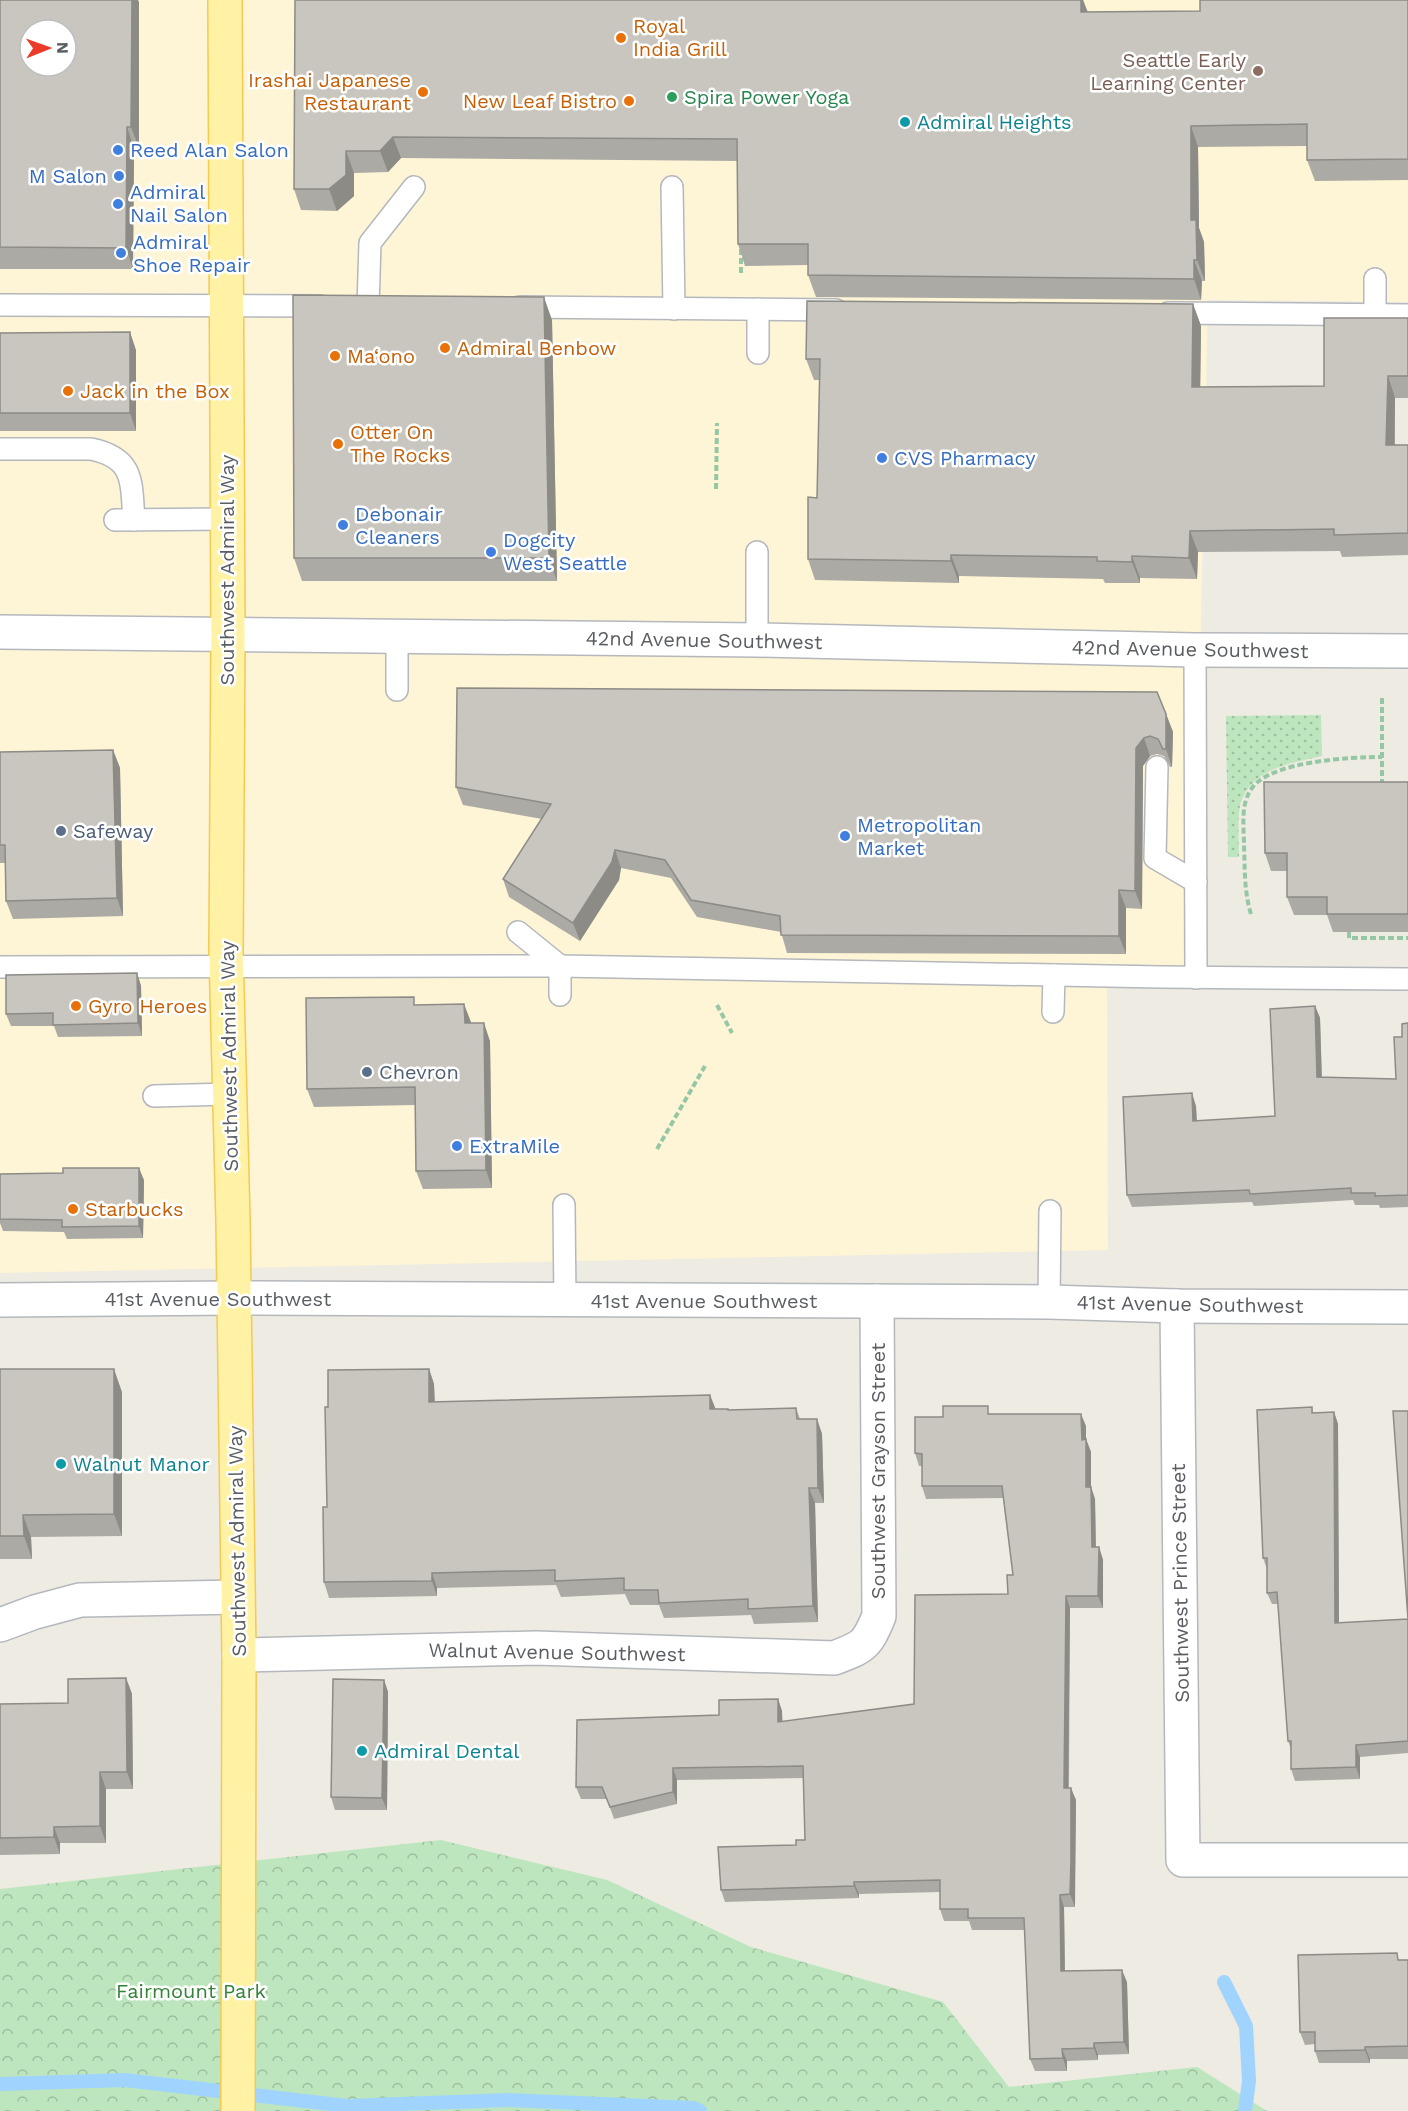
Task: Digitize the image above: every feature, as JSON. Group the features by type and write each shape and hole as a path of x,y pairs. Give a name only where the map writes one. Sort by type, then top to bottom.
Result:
{"main road":[{"name":"Southwest Admiral Way","path":"225,0 228,636 226,967 239,1654 238,2111"}],"street":[{"name":"42nd Avenue Southwest","path":"0,632 757,640 1195,650 1408,651"},
{"name":"41st Avenue Southwest","path":"0,1300 234,1298 877,1301 1408,1307"},
{"name":"Southwest Grayson Street","path":"870,1638 879,1616 877,1301"},
{"name":"Southwest Prince Street","path":"1177,1306 1184,1860 1408,1860"},
{"path":"0,1625 35,1612 80,1600 238,1597"},
{"name":"Walnut Avenue Southwest","path":"239,1654 536,1648 834,1658 855,1650 870,1638"}],"lane":[{"path":"368,306 370,243 414,187"},
{"path":"672,187 674,309"},
{"path":"1375,279 1375,315"},
{"path":"0,305 392,306"},
{"path":"498,307 853,310"},
{"path":"758,309 758,353"},
{"path":"1149,313 1408,315"},
{"path":"0,449 91,449 106,452 117,458 126,467 131,478 125,520 227,519"},
{"path":"757,552 757,640"},
{"path":"397,636 397,690"},
{"path":"1195,650 1196,978"},
{"path":"1157,766 1155,858 1196,882"},
{"path":"518,932 560,966"},
{"path":"560,966 560,996"},
{"path":"0,967 560,966 1196,978 1408,979"},
{"path":"1053,1012 1054,975"},
{"path":"154,1096 229,1094"},
{"path":"564,1205 565,1301"},
{"path":"1049,1302 1050,1211"}],"path":[{"path":"741,241 741,277"},
{"path":"716,489 719,456 717,423"},
{"path":"1382,698 1382,789"},
{"path":"1251,914 1246,900 1243,814 1246,799 1252,787 1262,778 1277,771 1301,765 1350,757 1382,757"},
{"path":"1349,932 1349,938 1408,938"},
{"path":"712,996 732,1033"},
{"path":"657,1149 705,1066"}],"shaded area":[{"path":"0,0 1408,0 1408,302 1208,300 1193,985 1107,985 1108,1250 0,1273"}],"green space":[{"path":"1321,715 1322,756 1275,769 1254,781 1240,807 1239,857 1228,857 1226,716"},
{"name":"Fairmount Park","path":"441,1840 607,1880 751,1947 943,2002 1009,2087 1197,2067 1267,2111 0,2111 0,1889"}],"building":[{"path":"0,0 132,0 131,127 127,127 126,248 0,247"},
{"path":"295,0 1081,0 1081,12 1200,11 1200,0 1408,0 1408,159 1307,160 1307,124 1191,126 1191,220 1196,220 1197,260 1194,260 1194,279 808,275 808,244 738,244 737,139 393,137 380,151 346,151 346,175 329,189 294,189"},
{"path":"293,295 544,297 549,558 294,558"},
{"path":"807,301 1193,304 1192,387 1324,386 1324,318 1408,318 1408,376 1388,376 1386,445 1408,445 1408,533 1334,535 1334,529 1190,531 1189,558 1132,556 1132,562 1097,561 1097,557 951,555 951,561 808,559 808,497 817,498 820,359 806,359"},
{"name":"Jack in the Box","path":"130,332 130,413 0,413 0,333"},
{"name":"Metropolitan Market","path":"457,688 1157,692 1166,714 1166,749 1163,749 1158,739 1150,736 1144,738 1136,748 1135,891 1119,890 1119,936 781,935 780,916 691,900 665,860 615,850 612,862 573,923 503,879 551,804 456,787"},
{"name":"Safeway","path":"113,750 117,898 6,901 5,845 0,845 0,752"},
{"path":"1264,782 1408,782 1408,914 1327,914 1327,897 1287,897 1287,853 1265,853"},
{"name":"Gyro Heroes","path":"137,973 138,1023 53,1025 53,1013 6,1014 6,975"},
{"path":"414,997 414,1005 464,1004 465,1023 484,1023 486,1170 416,1171 415,1087 307,1089 306,998"},
{"path":"1315,1006 1317,1077 1396,1079 1394,1037 1402,1037 1402,1024 1408,1023 1408,1195 1375,1196 1375,1193 1351,1193 1351,1188 1250,1194 1249,1190 1127,1195 1123,1097 1192,1093 1193,1121 1275,1116 1270,1009"},
{"name":"Starbucks","path":"63,1168 139,1168 139,1226 62,1227 62,1220 0,1219 0,1174 63,1173"},
{"name":"Walnut Manor","path":"0,1369 114,1369 114,1514 23,1515 24,1536 0,1536"},
{"path":"429,1369 429,1402 710,1395 710,1409 796,1408 797,1419 817,1419 818,1488 809,1488 813,1606 748,1609 748,1599 659,1603 658,1590 624,1590 624,1578 555,1581 555,1570 432,1573 432,1581 324,1582 323,1507 327,1507 325,1407 328,1407 328,1370"},
{"path":"943,1406 988,1406 988,1414 1081,1414 1082,1440 1086,1439 1086,1487 1091,1487 1092,1547 1099,1547 1098,1596 1066,1596 1064,1788 1071,1788 1071,1860 1070,1894 1060,1895 1061,1971 1122,1970 1124,2042 1094,2043 1094,2048 1062,2049 1063,2058 1030,2059 1024,1918 968,1918 968,1909 940,1909 940,1880 854,1882 854,1886 721,1890 718,1847 796,1845 796,1840 805,1840 803,1766 673,1768 673,1792 610,1807 602,1787 576,1787 577,1720 719,1715 719,1700 778,1699 778,1722 914,1704 915,1595 1008,1594 1007,1575 1013,1575 1002,1486 922,1486 922,1454 915,1453 915,1417 943,1417"},
{"path":"1312,1407 1312,1413 1334,1412 1335,1623 1408,1619 1408,1741 1356,1745 1356,1767 1291,1769 1291,1741 1288,1741 1277,1592 1267,1593 1267,1558 1263,1558 1257,1410"},
{"path":"1393,1411 1408,1411 1408,1619"},
{"path":"126,1678 127,1772 100,1772 100,1826 54,1827 54,1837 0,1838 0,1704 68,1703 68,1679"},
{"name":"Admiral Dental","path":"333,1679 384,1680 382,1798 331,1797"},
{"path":"1397,1953 1398,1960 1408,1960 1408,2046 1315,2051 1315,2032 1300,2032 1298,1955"}],"waterway":[{"path":"1224,1982 1246,2026 1249,2081 1245,2111"},
{"path":"0,2084 125,2080 347,2106 508,2100 694,2108 700,2111"}],"place":[{"name":"Royal India Grill","path":"621,38"},
{"name":"Seattle Early Learning Center","path":"1258,71"},
{"name":"Irashai Japanese Restaurant","path":"423,92"},
{"name":"Spira Power Yoga","path":"672,97"},
{"name":"New Leaf Bistro","path":"629,101"},
{"name":"Admiral Heights","path":"905,122"},
{"name":"Reed Alan Salon","path":"118,150"},
{"name":"M Salon","path":"119,176"},
{"name":"Admiral Nail Salon","path":"118,204"},
{"name":"Admiral Shoe Repair","path":"121,253"},
{"name":"Admiral Benbow","path":"445,348"},
{"name":"Ma‘ono","path":"335,356"},
{"name":"Jack in the Box","path":"68,391"},
{"name":"Otter On The Rocks","path":"338,444"},
{"name":"CVS Pharmacy","path":"882,458"},
{"name":"Debonair Cleaners","path":"343,525"},
{"name":"Dogcity West Seattle","path":"491,552"},
{"name":"Safeway","path":"61,831"},
{"name":"Metropolitan Market","path":"845,836"},
{"name":"Gyro Heroes","path":"76,1006"},
{"name":"Chevron","path":"367,1072"},
{"name":"ExtraMile","path":"457,1146"},
{"name":"Starbucks","path":"73,1209"},
{"name":"Walnut Manor","path":"61,1464"},
{"name":"Admiral Dental","path":"362,1751"}]}
